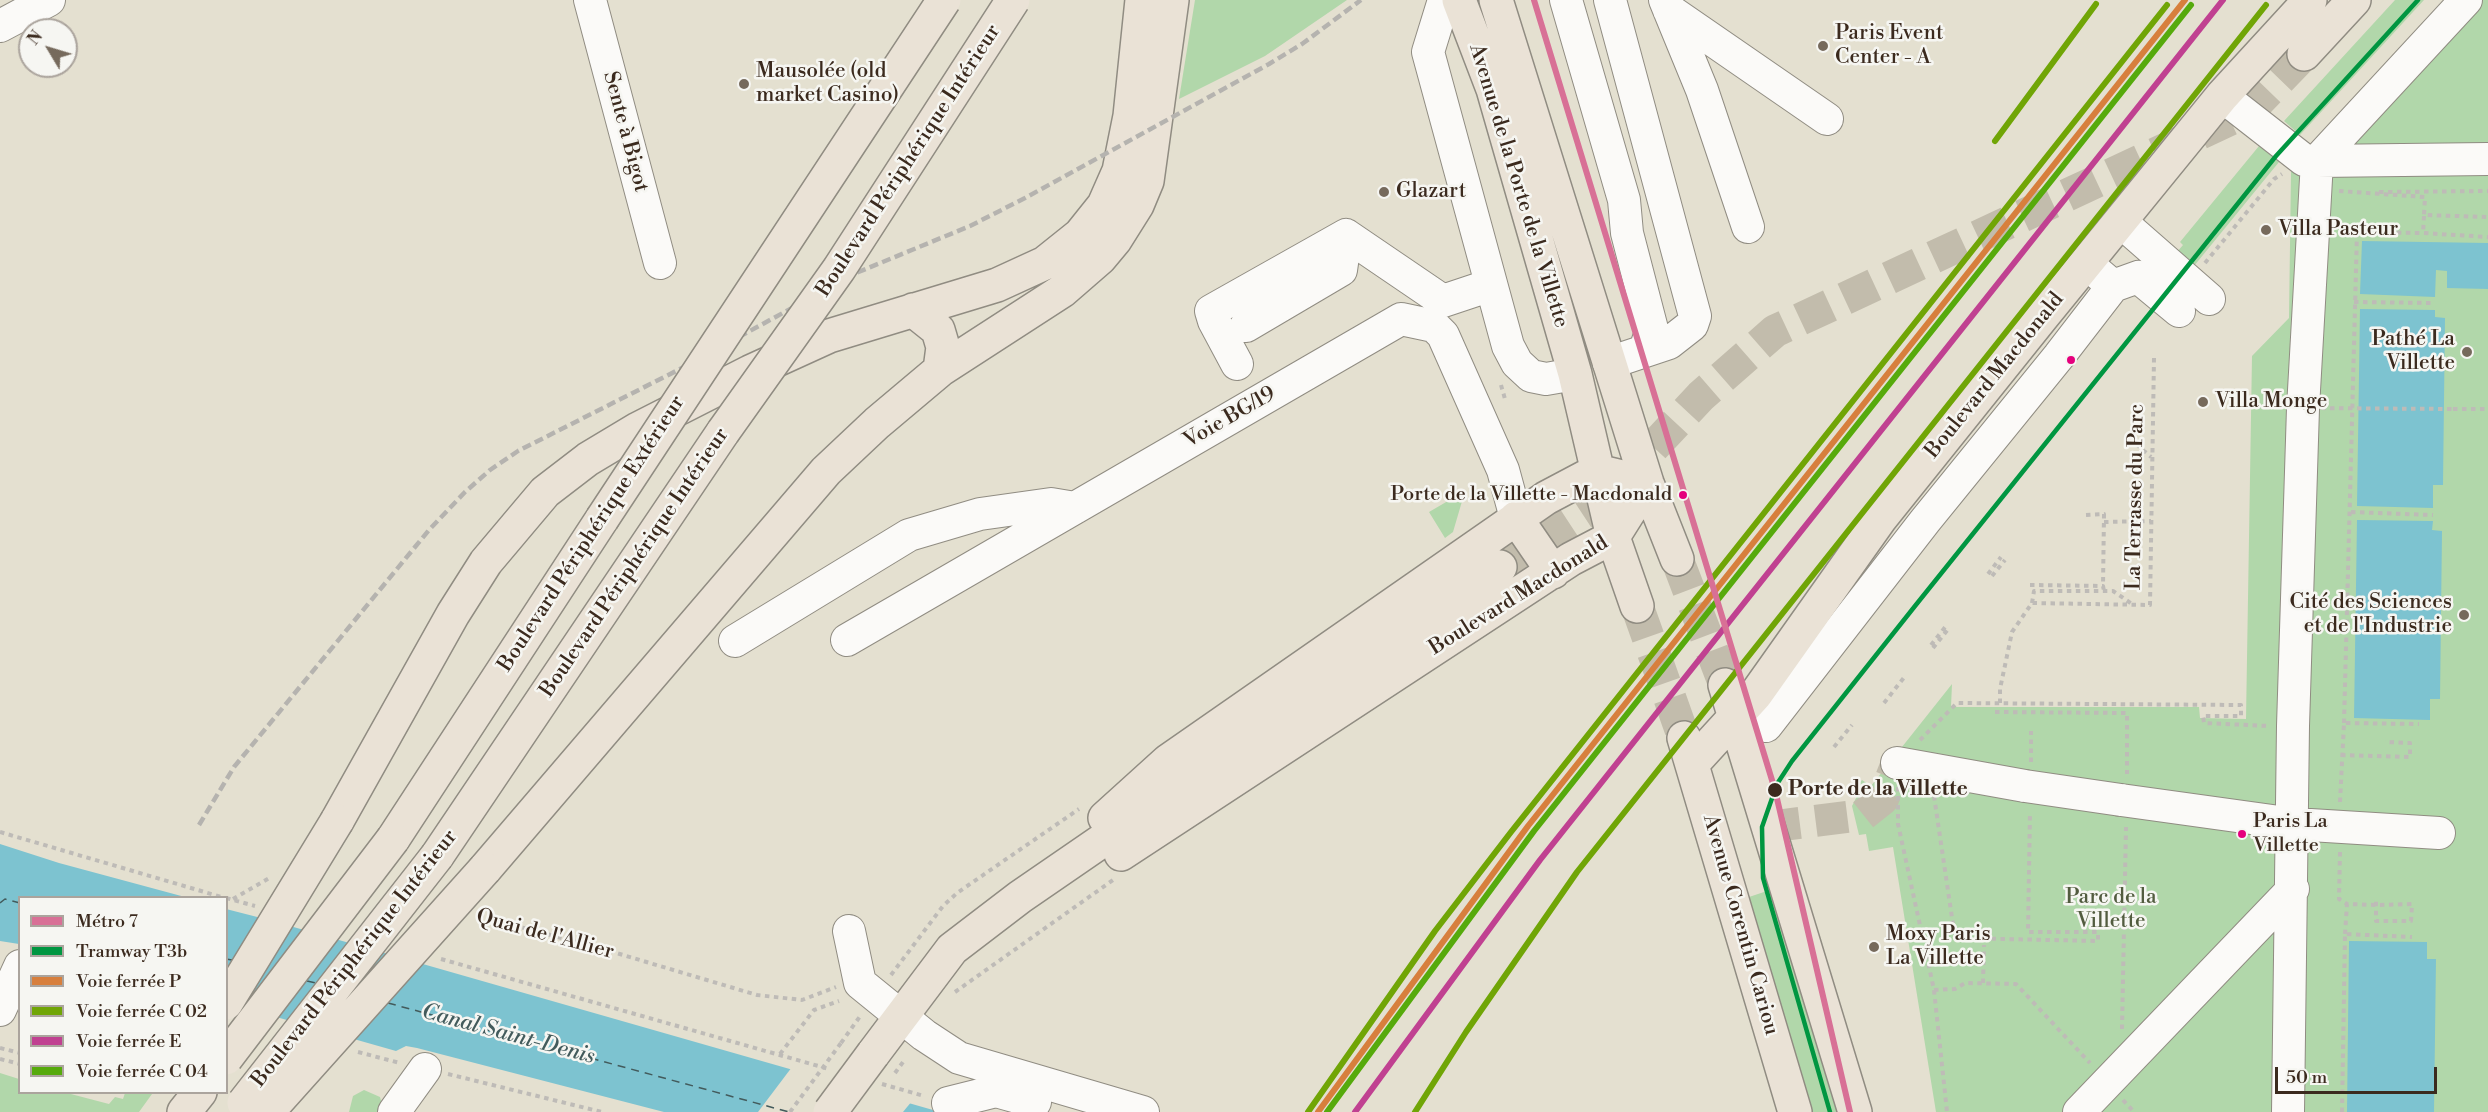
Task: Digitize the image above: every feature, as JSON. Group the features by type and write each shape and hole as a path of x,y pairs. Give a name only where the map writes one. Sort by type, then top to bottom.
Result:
{"main road":[{"name":"Boulevard Périphérique Extérieur","path":"228,1055 393,839 944,0"},
{"name":"Boulevard Périphérique Intérieur","path":"255,1109 437,856 723,432 839,269 1013,0"},
{"path":"228,1000 337,821 459,605 486,562 545,492 588,459 638,429 750,372 829,336 997,285 1045,263 1080,235 1104,205 1119,171 1130,116 1142,0"},
{"path":"255,1109 485,869 826,471 877,423 940,370 1062,291 1100,258 1125,225 1143,191 1149,174 1172,0"},
{"name":"Avenue de la Porte de la Villette","path":"1459,0 1493,90 1575,374 1613,537"},
{"name":"Avenue de la Porte de la Villette","path":"1497,0 1647,483"},
{"name":"Boulevard Macdonald","path":"1689,750 1750,722 1774,670 1881,519 2121,222 2233,103 2310,0"},
{"path":"2304,54 2355,0"},
{"path":"913,310 938,330 944,347 940,370"},
{"path":"1575,374 1608,363"},
{"path":"1597,471 1647,483 1677,559"},
{"name":"Boulevard Macdonald","path":"1020,897 1168,761 1516,518 1553,493 1597,471"},
{"name":"Boulevard Macdonald","path":"1020,897 1095,872 1577,555 1613,537 1647,483"},
{"path":"1516,518 1553,572"},
{"path":"1613,537 1636,606"},
{"name":"Boulevard Macdonald","path":"830,1112 952,949 1020,897 1500,567"},
{"path":"1725,685 1750,722 1753,774 1855,1112"},
{"name":"Avenue Corentin Cariou","path":"1689,750 1796,1112"},
{"path":"161,1112 170,1094"},
{"path":"184,1112 198,1094"}],"street":[{"path":"0,26 49,0"},
{"name":"Sente à Bigot","path":"590,0 660,263"},
{"path":"1444,0 1428,52 1508,346 1517,363 1531,376 1546,379 1575,374"},
{"path":"1566,0 1624,200 1627,233 1652,329 1645,350"},
{"path":"1608,363 1669,343 1692,325 1695,316 1610,0"},
{"path":"2298,246 2299,177 2303,164 2466,0"},
{"path":"1667,5 1827,119"},
{"path":"1667,5 1702,90 1748,226"},
{"path":"2233,103 2303,164 2488,159"},
{"path":"2288,1112 2288,885 2294,824 2286,777 2293,726 2303,408 2303,164"},
{"path":"2121,222 2209,299"},
{"path":"1346,236 1443,301 1491,285"},
{"path":"1246,326 1341,270 1346,236"},
{"path":"1237,364 1211,311 1346,236"},
{"path":"2087,264 2113,286"},
{"path":"1750,722 2113,286 2138,277 2180,311"},
{"name":"Voie BG/19","path":"847,640 1401,319 1434,326 1443,335 1503,470 1516,518"},
{"path":"735,641 909,536 980,514 1051,504 1076,508"},
{"path":"1897,763 2124,800 2294,824 2342,812 2439,833"},
{"path":"2079,1112 2115,1076 2288,885"},
{"path":"849,931 849,992 900,1016 959,1058 1143,1112"},
{"path":"0,1010 18,970"},
{"path":"394,1112 426,1069"},
{"path":"948,1103 996,1091 1071,1112"}],"path":[{"path":"2202,266 2274,179 2303,164"},
{"path":"2373,192 2488,191"},
{"path":"2386,195 2425,196 2422,233"},
{"path":"2424,215 2488,217"},
{"path":"2342,812 2341,754 2351,512 2357,232 2488,237"},
{"path":"2354,302 2435,303"},
{"name":"La Terrasse du Parc","path":"2032,603 2150,605 2154,358"},
{"path":"1501,384 1505,399"},
{"path":"2303,408 2488,409"},
{"path":"2136,444 2152,457"},
{"path":"2351,512 2433,515"},
{"path":"2086,515 2104,514 2104,591"},
{"path":"2104,522 2151,521"},
{"path":"1990,575 2003,558"},
{"path":"2030,585 2103,586"},
{"path":"2000,703 2000,689 2012,632 2032,603 2034,591 2113,591 2133,605"},
{"path":"1932,646 1947,627"},
{"path":"1884,703 1906,675"},
{"path":"1947,1112 1934,990 1898,824 1897,763 1957,703 2241,705 2241,716 2204,716 2204,723 2293,726"},
{"path":"1995,712 2127,713 2115,1076"},
{"path":"2344,723 2419,724"},
{"path":"1834,747 1852,725"},
{"path":"1930,768 1956,938 2098,941 2098,932 2028,932 2031,731"},
{"path":"2341,754 2410,757 2410,743 2385,742"},
{"path":"0,832 219,896"},
{"path":"2339,866 2339,899 2347,904 2368,905 2378,905 2412,904 2411,921 2376,921 2376,915 2376,908 2376,899"},
{"path":"233,900 278,873"},
{"path":"228,899 266,909"},
{"path":"2342,1112 2347,904"},
{"name":"Quai de l'Allier","path":"475,915 593,946 757,995 802,1000 835,987 849,992"},
{"path":"2346,934 2412,938"},
{"path":"1983,983 1984,945"},
{"path":"431,956 779,1055 814,1010 849,992"},
{"path":"1934,990 1955,988 1965,983 2016,984 2115,1076 2134,1112"},
{"path":"790,1112 861,1015"},
{"path":"0,1048 18,1052"},
{"path":"0,1059 18,1064"},
{"path":"426,1069 602,1112"}],"green space":[{"path":"1195,0 1347,0 1265,56 1179,99"},
{"path":"2395,0 2424,0 2300,135 2284,121"},
{"name":"Parc de la Villette","path":"2454,0 2488,0 2488,1112 1936,1112 1893,847 1869,851 1866,834 1859,835 1852,806 1858,794 1857,786 1862,780 1871,786 1952,684 1951,707 2199,707 2200,718 2246,719 2252,356 2289,318 2291,172 2323,142"},
{"path":"2259,146 2279,162 2194,266 2177,252 2183,245 2180,242"},
{"path":"1465,491 1453,532 1445,538 1429,512"},
{"path":"1779,887 1846,1112 1807,1112 1746,898"},
{"path":"0,1073 18,1079 18,1094 71,1094 109,1104 115,1097 123,1099 125,1094 152,1094 139,1112 0,1112"},
{"path":"364,1090 380,1097 384,1112 349,1112 353,1096"}],"water":[{"path":"2362,241 2488,243 2488,289 2447,288 2447,271 2436,270 2435,297 2360,294"},
{"path":"2360,309 2435,310 2435,317 2445,318 2443,485 2433,485 2433,508 2357,506"},
{"path":"2357,520 2433,521 2432,530 2442,531 2440,699 2430,699 2430,720 2354,718"},
{"path":"0,844 59,863 181,896 18,896 18,944 0,941"},
{"name":"Canal Saint-Denis","path":"228,910 940,1112 664,1112 417,1048 406,1046 396,1051 228,1003"},
{"path":"2349,941 2427,942 2427,959 2436,959 2434,1112 2347,1112"}],"pier":[{"path":"792,1067 912,1101 903,1112 758,1112"}],"ferry route":[{"path":"0,903 5,899 18,902"},
{"path":"228,959 232,960"},
{"path":"307,981 316,983"},
{"path":"388,1003 789,1112"}],"tunnel":[{"path":"1500,567 1606,498 1701,396 1775,331 2250,110 2304,54"},
{"path":"1677,559 1725,685"},
{"path":"1637,606 1684,738"},
{"path":"1768,827 1863,815 1883,799 1897,763"}],"railway":[{"path":"199,825 234,767 429,530 465,492 490,470 518,451 684,367 856,273 970,226 1025,198 1269,64 1302,44 1361,0"}],"metro line":[{"name":"7","path":"1534,0 1775,790 1850,1112"}],"tram line":[{"name":"T3b","path":"1830,1112 1763,878 1762,827 1777,784 1792,761 1915,606 2276,156 2418,0"}],"rail line":[{"name":"P","path":"1318,1112 1528,826 2185,0"},
{"name":"E","path":"1355,1112 1540,860 2223,0"}],"transit line":[{"path":"1995,141 2096,4"},
{"path":"1308,1112 1435,931 1511,832 2167,5"},
{"path":"1327,1112 1534,831 2191,5"},
{"path":"1415,1112 1466,1032 1577,872 2266,5"}],"place":[{"name":"Paris Event Center - A","path":"1823,46"},
{"name":"Mausolée (old market Casino)","path":"744,84"},
{"name":"Glazart","path":"1384,192"},
{"name":"Villa Pasteur","path":"2266,230"},
{"name":"Pathé La Villette","path":"2467,352"},
{"name":"Villa Monge","path":"2203,402"},
{"name":"Porte de la Villette - Macdonald","path":"1683,495"},
{"name":"Cité des Sciences et de l'Industrie","path":"2464,615"},
{"name":"Porte de la Villette","path":"1775,790"},
{"name":"Paris La Villette","path":"2242,834"},
{"name":"Moxy Paris La Villette","path":"1874,947"}]}
